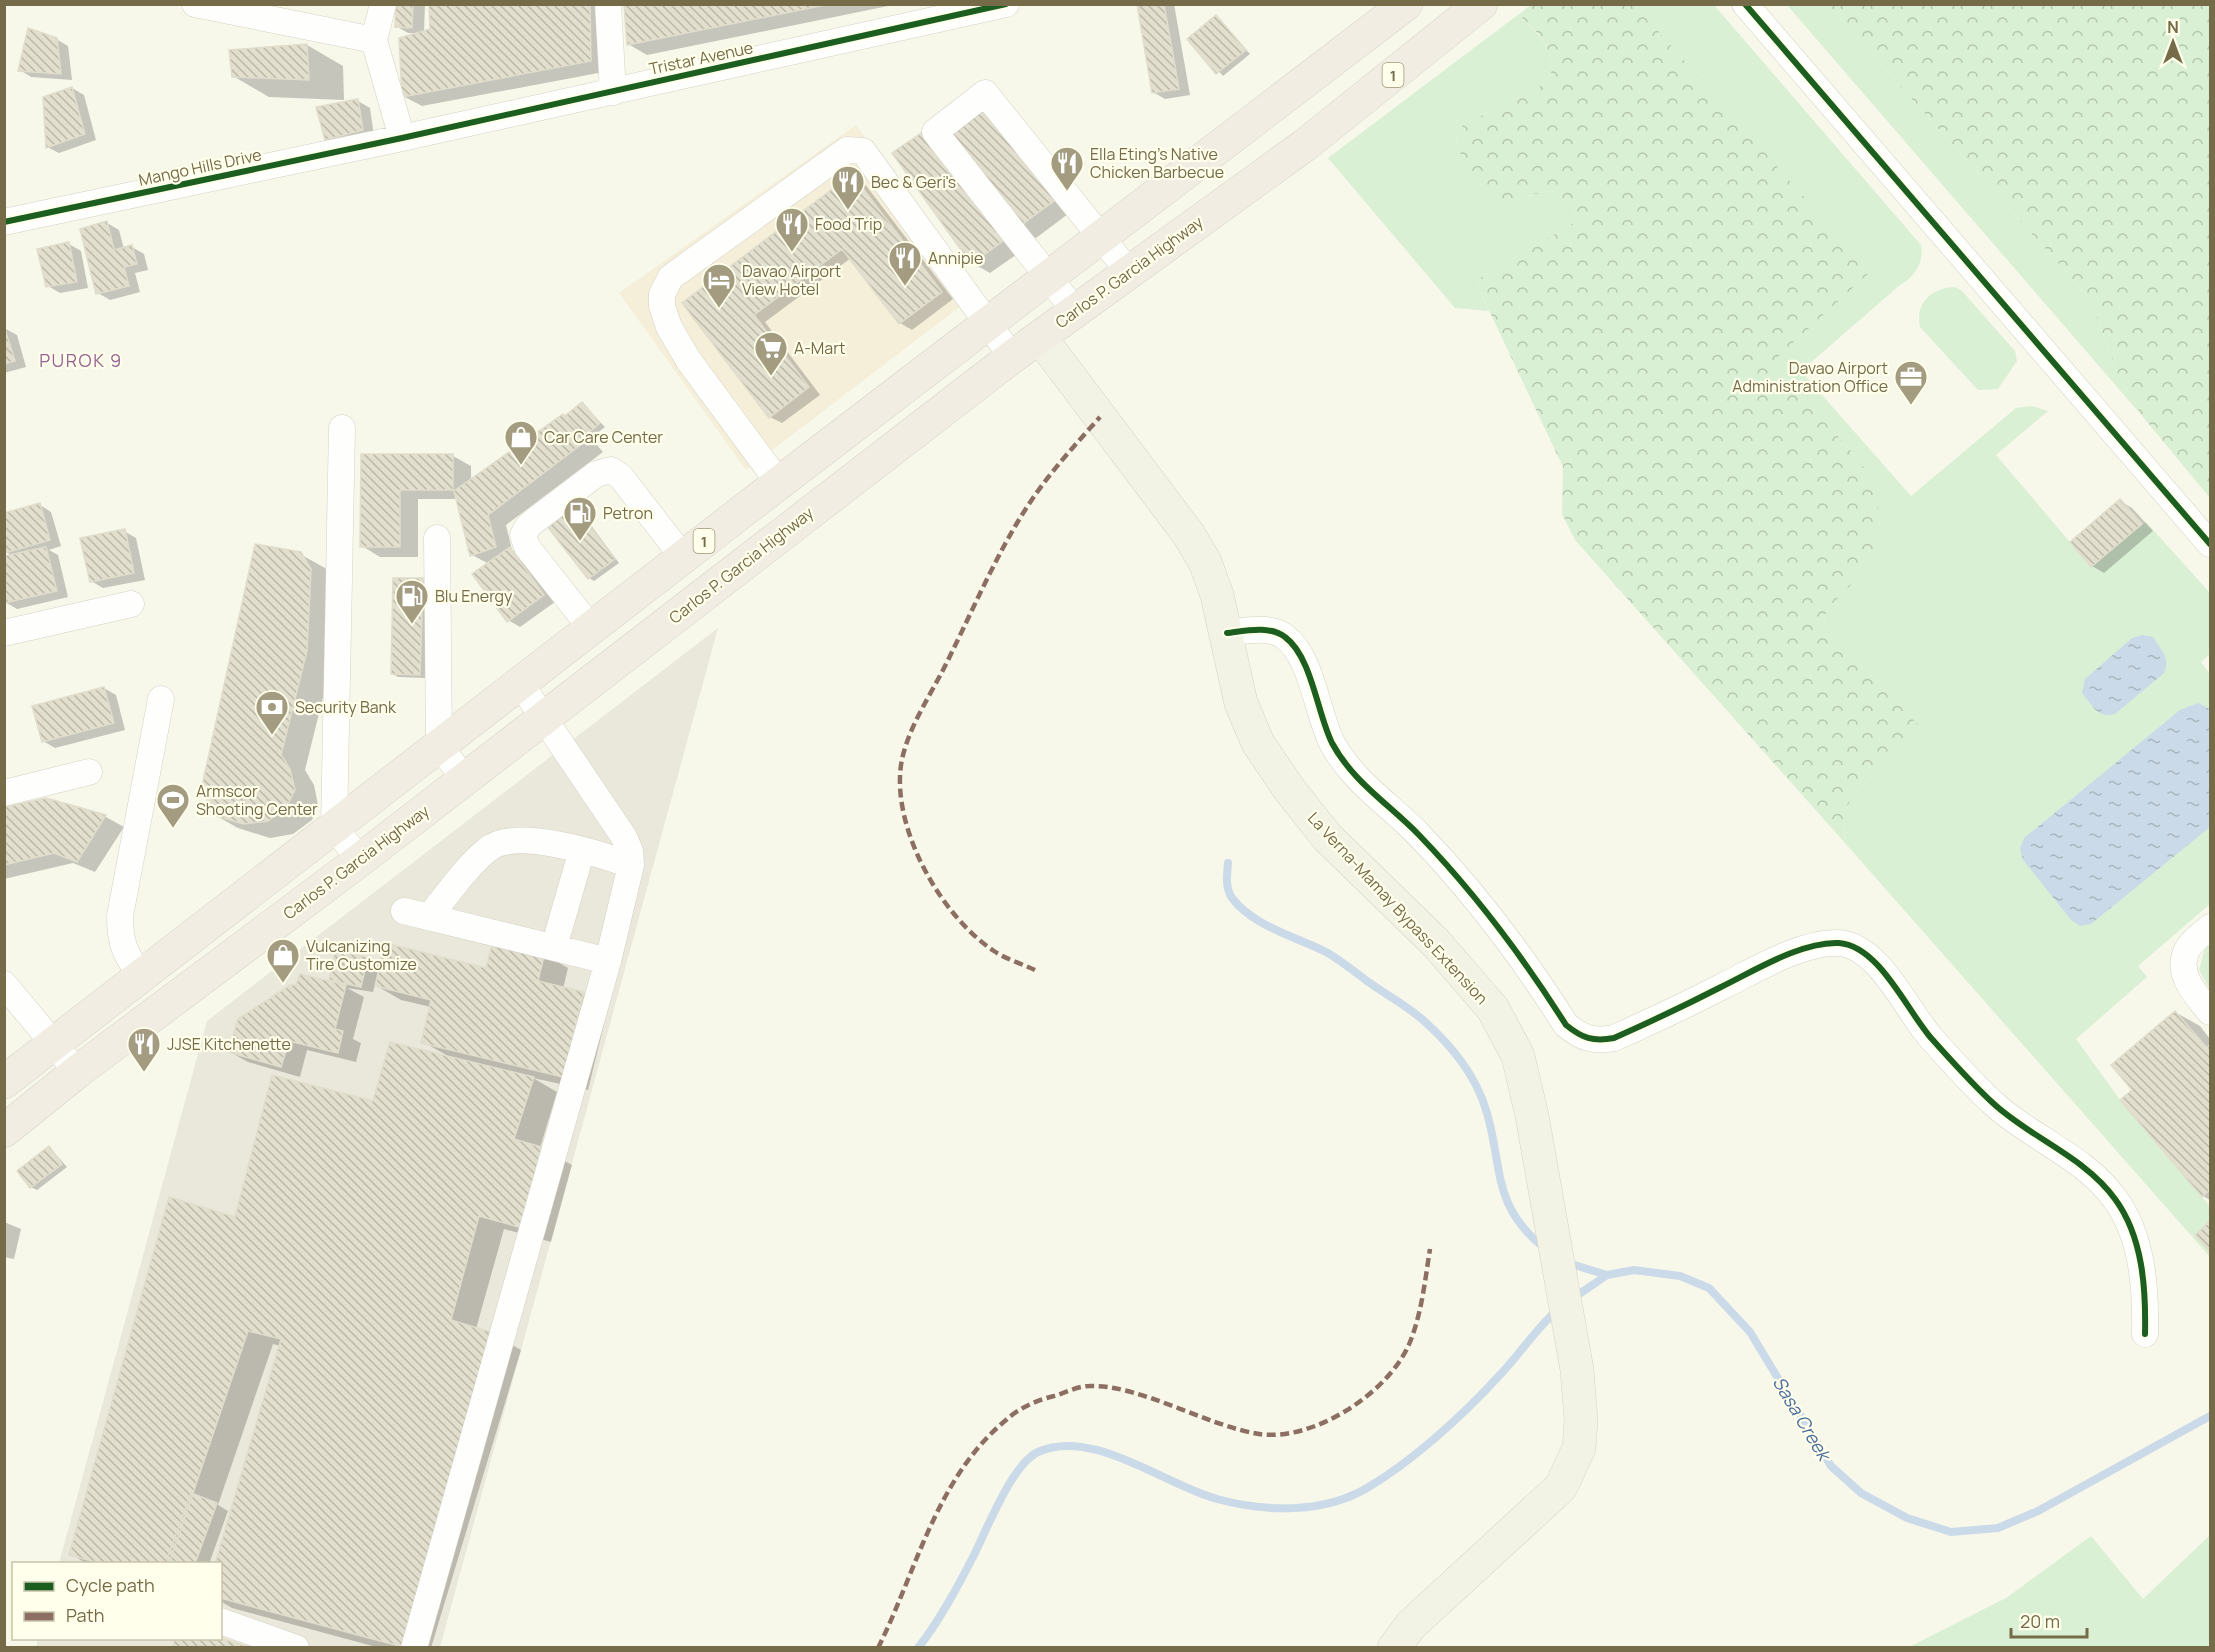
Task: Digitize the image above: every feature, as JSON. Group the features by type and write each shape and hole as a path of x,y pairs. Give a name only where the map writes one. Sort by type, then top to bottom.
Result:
{"highway":[{"name":"1","path":"4,1082 779,483 1276,106 1406,4"},
{"name":"Carlos P. Garcia Highway","path":"4,1131 77,1072 360,860 1012,357 1305,145 1482,4"},
{"path":"1276,106 1305,145"},
{"path":"881,406 906,438"}],"main road":[{"name":"La Verna-Mamay Bypass Extension","path":"1040,337 1189,535 1205,562 1227,633 1241,704 1258,742 1289,789 1327,837 1436,943 1493,1008 1518,1056 1532,1116 1573,1343 1580,1398 1579,1448 1572,1468 1561,1487 1526,1522 1411,1624 1394,1647"}],"street":[{"path":"195,4 374,40"},
{"path":"383,4 374,40 402,138"},
{"path":"608,4 613,92"},
{"name":"Tristar Avenue","path":"402,138 613,92 964,9 1006,4"},
{"path":"1744,4 2211,544"},
{"path":"1075,311 935,132 984,93 1129,272"},
{"name":"Mango Hills Drive","path":"4,222 402,138"},
{"path":"779,483 689,361 669,327 662,306 662,294 671,277 823,165 847,150 863,151 1012,357"},
{"path":"342,428 334,827 360,860"},
{"path":"591,628 527,547 523,535 529,525 596,474 610,470 621,477 683,557"},
{"path":"437,538 439,746 465,779"},
{"path":"4,633 131,604"},
{"path":"1227,633 1262,630 1283,635 1296,647 1332,742 1352,774 1418,833 1468,888 1500,927 1566,1025 1580,1037 1598,1041 1614,1038 1779,959 1812,947 1838,943 1858,947 1874,958 1930,1036 1994,1104 2088,1170 2116,1199 2130,1229 2142,1264 2146,1303 2145,1334"},
{"path":"414,1647 608,961 631,865 630,851 624,837 520,683"},
{"path":"141,976 129,960 120,940 120,916 161,699"},
{"path":"4,793 89,772"},
{"path":"608,961 417,914 488,848 516,840 582,850 631,865"},
{"path":"554,947 582,850"},
{"path":"2211,927 2187,948 2184,959 2184,974 2190,989 2211,1012"},
{"path":"4,984 77,1072"},
{"path":"222,1622 296,1647"}],"shaded area":[{"path":"856,125 978,293 746,470 619,293"},
{"path":"718,628 440,1647 36,1648 38,1640 222,1640 222,1562 59,1562 207,1021"}],"green space":[{"path":"1536,4 1635,5 1870,272 1771,363 1853,453 1875,483 1879,519 1874,551 1859,577 1831,605 1824,617 1827,629 1923,730 1852,795 1844,816 1845,843 1575,540 1562,514 1563,467 1478,287 1482,276 1572,224 1576,208 1552,190 1531,195 1510,204 1491,197 1460,153 1456,137 1463,125 1539,87 1551,78 1550,59 1545,44 1536,31 1522,18 1526,8"},
{"path":"1635,5 1714,5 1921,245 1920,263 1910,278 1801,371 1911,496 2016,408 2032,406 2048,411 1996,455 2091,567 2146,522 2210,593 2210,654 2201,662 2210,674 2210,904 2138,966 2147,977 2076,1039 2120,1100 2210,1206 2210,1257 1845,843 1844,816 1852,795 1923,730 1827,629 1824,617 1831,605 1859,577 1853,453 1771,363"},
{"path":"1787,5 1828,5 2090,299 2119,377 2143,417"},
{"path":"1828,5 2210,5 2210,498 2143,417 2119,377 2090,299"},
{"path":"1526,9 1522,18 1536,31 1545,44 1552,67 1552,78 1539,87 1463,125 1456,138 1460,153 1510,204 1531,195 1552,190 1576,208 1572,224 1482,276 1478,287 1489,311 1455,308 1328,158"},
{"path":"1955,287 1962,291 2015,351 2017,361 1998,389 1978,390 1920,327 1920,310 1927,298 1939,290"},
{"path":"2210,943 2210,990 2199,970 2205,948"},
{"path":"2210,1535 2210,1647 1909,1647 2006,1598 2091,1536 2143,1599"}],"water":[{"path":"2142,635 2153,637 2162,650 2166,658 2164,673 2115,714 2100,713 2082,693 2085,679 2132,638"},
{"path":"2198,703 2210,709 2210,827 2091,924 2080,926 2071,920 2023,860 2020,848 2024,838 2180,710"}],"building":[{"path":"396,4 413,4 412,28 395,27"},
{"path":"429,4 590,4 591,61 402,97 399,38 430,29"},
{"path":"624,4 830,4 627,45"},
{"path":"1137,4 1164,4 1179,89 1152,93"},
{"path":"1216,15 1246,50 1216,74 1187,39"},
{"path":"28,28 57,38 61,74 18,71"},
{"path":"307,44 309,80 232,77 229,50"},
{"path":"72,87 85,134 46,148 43,97"},
{"path":"358,99 363,130 325,140 316,107"},
{"path":"982,105 1055,200 1016,229 944,134"},
{"path":"927,129 1006,239 971,264 892,153"},
{"path":"852,174 942,292 899,324 842,249 754,315 809,387 769,418 682,303"},
{"path":"107,221 114,250 132,245 137,264 124,267 129,286 96,294 80,229"},
{"path":"69,242 77,282 46,287 37,249"},
{"path":"4,326 15,361 4,364"},
{"path":"582,402 600,423 585,436 566,415"},
{"name":"Car Care Center","path":"563,414 586,441 488,515 496,547 470,556 454,491"},
{"path":"361,454 453,454 453,490 400,490 400,547 360,547"},
{"path":"2120,499 2142,524 2091,567 2070,542"},
{"path":"40,503 50,540 5,553 4,513"},
{"name":"Petron","path":"573,504 615,559 588,579 546,525"},
{"path":"125,529 134,573 90,582 80,538"},
{"path":"255,544 301,552 311,569 307,651 281,755 290,769 295,790 287,806 268,821 244,824 212,815 202,786"},
{"path":"46,547 57,591 4,603 4,556"},
{"path":"510,547 544,595 507,622 472,574"},
{"path":"393,578 423,578 420,675 391,674"},
{"path":"104,687 114,723 42,742 32,706"},
{"path":"46,798 106,815 77,862 54,853 4,865 4,807"},
{"path":"493,940 545,952 538,981 584,992 563,1077 421,1043 431,1000 375,986 385,943 486,968"},
{"path":"335,951 368,957 361,987 329,980"},
{"path":"300,974 346,985 335,1029 343,1031 338,1053 289,1041 281,1067 228,1052 238,1019 290,985 296,985"},
{"path":"2175,1011 2207,1048 2210,1044 2210,1190 2202,1197 2120,1100 2132,1090 2111,1065"},
{"path":"390,1042 534,1077 514,1139 548,1149 526,1229 479,1216 451,1320 497,1334 403,1647 222,1599 222,1562 216,1562 281,1339 248,1331 170,1562 95,1562 69,1555 169,1197 235,1217 272,1075 373,1101"},
{"path":"49,1146 62,1164 30,1188 17,1171"},
{"path":"2210,1221 2210,1252 2195,1235"},
{"path":"191,1493 217,1503 196,1562 175,1562 167,1559"},
{"path":"222,1639 252,1648 172,1648 174,1640"}],"waterway":[{"path":"1228,863 1228,890 1241,908 1276,930 1336,958 1403,1004 1434,1030 1453,1051 1470,1074 1482,1099 1507,1201 1515,1216 1543,1247"},
{"path":"1568,1263 1607,1275"},
{"name":"Sasa Creek","path":"1572,1299 1607,1275 1634,1270 1680,1276 1709,1288 1750,1332 1831,1466 1861,1493 1907,1518 1951,1532 1998,1528 2038,1511 2210,1416"},
{"path":"918,1648 955,1591 1010,1483 1028,1459 1038,1452 1059,1446 1081,1447 1105,1452 1197,1492 1235,1503 1274,1508 1332,1503 1367,1488 1402,1465 1436,1437 1506,1369 1558,1309"}],"marked path":[{"path":"1035,970 999,954 974,936 939,894 912,843 904,816 900,790 901,765 908,740 924,704 1018,521 1047,479 1100,417"},
{"path":"878,1648 930,1526 945,1497 962,1469 982,1443 1022,1408 1076,1388 1089,1386 1109,1387 1151,1398 1218,1423 1259,1434 1280,1434 1303,1430 1326,1422 1348,1410 1368,1395 1386,1379 1400,1361 1410,1342 1417,1319 1430,1249"}],"cycle path":[{"path":"4,222 402,138 1006,4"},
{"path":"1745,4 2210,544"},
{"path":"1227,633 1272,631 1285,637 1294,646 1308,671 1327,731 1341,757 1361,781 1419,835 1460,880 1515,950 1566,1025 1577,1033 1594,1039 1614,1038 1778,958 1810,947 1839,943 1853,947 1867,955 1891,981 1931,1038 1986,1096 2024,1127 2089,1171 2115,1199 2132,1230 2141,1264 2145,1299 2145,1334"}],"place":[{"name":"Ella Eting's Native Chicken Barbecue","path":"1067,192"},
{"name":"Bec & Geri's","path":"848,211"},
{"name":"Food Trip","path":"792,253"},
{"name":"Annipie","path":"905,287"},
{"name":"Davao Airport View Hotel","path":"719,309"},
{"name":"A-Mart","path":"771,377"},
{"name":"Davao Airport Administration Office","path":"1911,406"},
{"name":"Car Care Center","path":"521,466"},
{"name":"Petron","path":"580,542"},
{"name":"Blu Energy","path":"412,625"},
{"name":"Security Bank","path":"272,736"},
{"name":"Armscor Shooting Center","path":"173,829"},
{"name":"Vulcanizing Tire Customize","path":"283,984"},
{"name":"JJSE Kitchenette","path":"144,1073"}],"district":[{"name":"PUROK 9","path":"81,360"}]}
